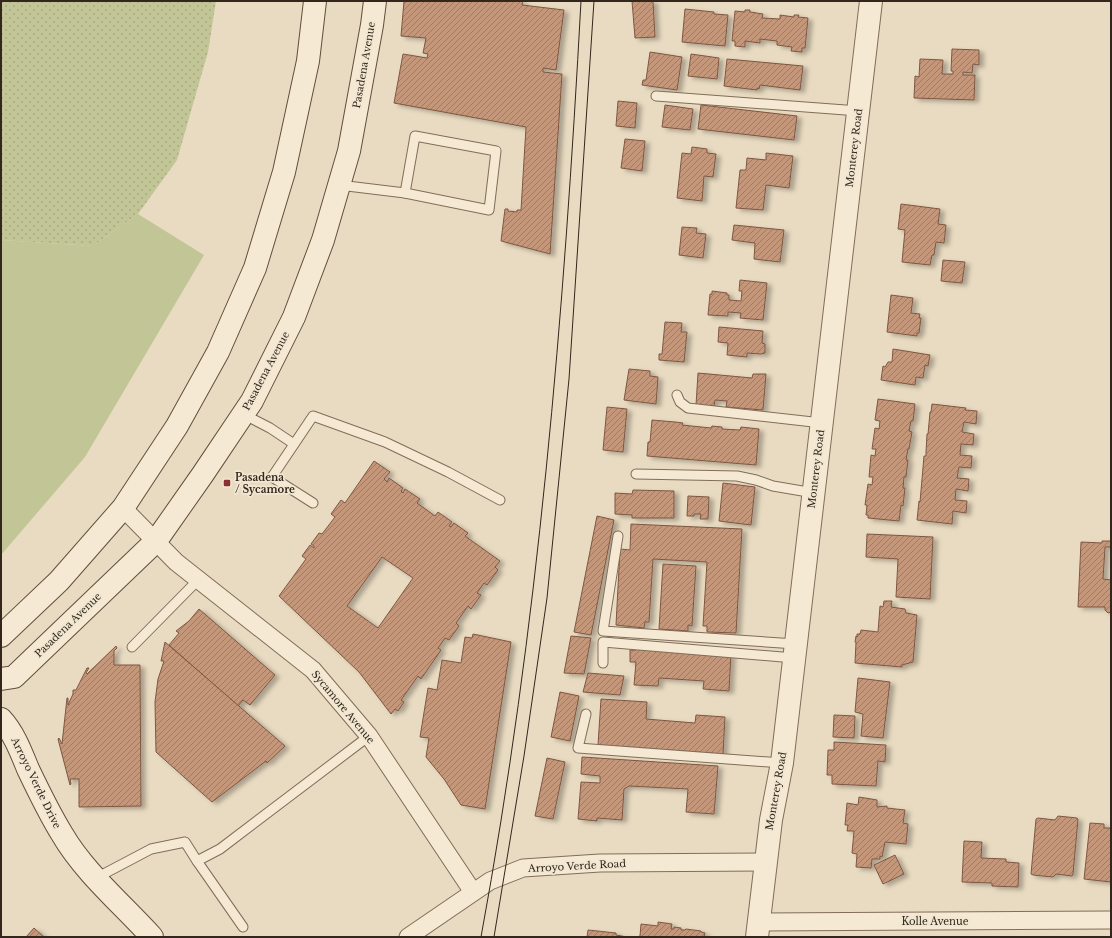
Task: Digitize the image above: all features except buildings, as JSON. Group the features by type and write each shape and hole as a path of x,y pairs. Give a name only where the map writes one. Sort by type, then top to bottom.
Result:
{"main road":[{"path":"1,636 60,581 123,508 177,426 218,352 255,268 284,172 308,61 315,1"},
{"name":"Pasadena Avenue","path":"1,679 14,677 156,541 252,401 294,317 323,240 349,151 372,25 374,1"},
{"name":"Monterey Road","path":"758,930 771,820 782,763 872,1"},
{"name":"Arroyo Verde Drive","path":"1,719 11,731 41,796 62,836 90,872 130,912 152,937"}],"street":[{"name":"Sycamore Avenue","path":"123,508 176,562 313,670 369,736 473,892"},
{"name":"Arroyo Verde Road","path":"408,937 490,880 523,868 600,863 765,862"},
{"name":"Kolle Avenue","path":"758,930 1111,920"}],"lane":[{"path":"656,96 859,111"},
{"path":"339,186 405,193 489,210 496,151 415,136 405,193"},
{"path":"677,395 680,402 688,408 822,423"},
{"path":"243,414 270,428 294,444"},
{"path":"312,504 272,477 313,416 385,442 448,472 500,500"},
{"path":"636,474 737,476 756,480 773,486 814,493"},
{"path":"618,536 603,631 795,651"},
{"path":"132,647 198,580"},
{"path":"603,663 603,642 795,651"},
{"path":"586,714 578,748 782,763"},
{"path":"197,861 220,849 369,736"},
{"path":"96,878 151,849 185,842 243,927"}],"green space":[{"path":"1,1 216,1 208,52 177,160 138,214 93,246 1,240"},
{"path":"138,214 204,255 85,457 1,555 1,240 93,246"}],"tram line":[{"path":"481,937 501,821 518,705 546,471 566,236 581,1"},
{"path":"494,937 524,756 547,598 569,379 594,1"}],"place":[{"name":"Pasadena / Sycamore","path":"227,483"}]}
